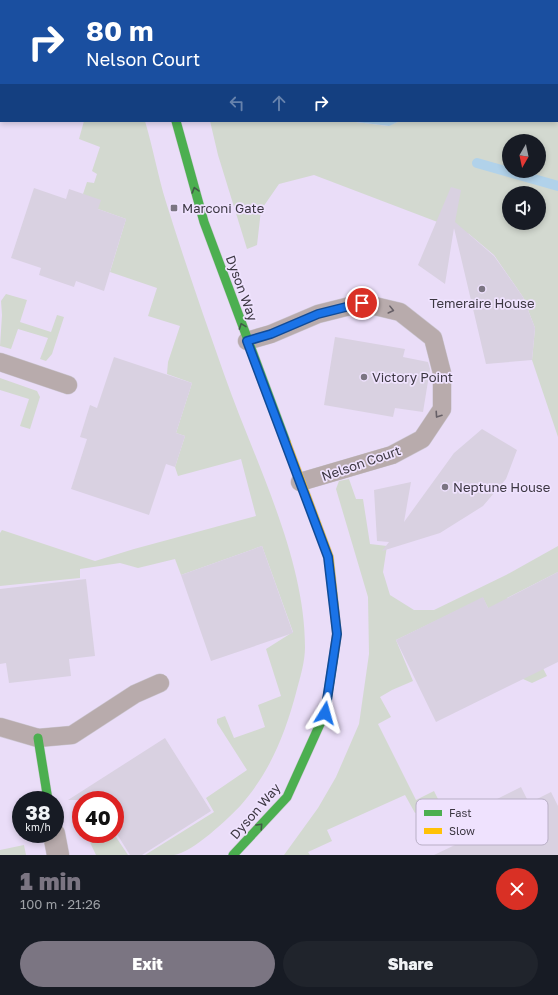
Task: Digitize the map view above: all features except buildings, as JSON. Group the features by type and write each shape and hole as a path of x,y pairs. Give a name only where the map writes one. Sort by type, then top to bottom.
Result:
{"street":[{"name":"Dyson Way","path":"176,122 204,222 328,557 337,634 325,713 287,797 233,855"},
{"path":"38,738 47,791"},
{"path":"56,843 58,855"}],"lane":[{"name":"Nelson Court","path":"247,341 271,334 318,314 362,303 400,312 433,338 442,373 442,408 422,439 392,455 300,482"},
{"path":"0,362 68,385"},
{"path":"0,726 38,738 72,735 135,694 160,683"}],"shaded area":[{"path":"0,122 558,122 558,855 0,855"},
{"path":"84,122 145,122 163,192 187,267 224,374 263,474 287,543 297,578 303,613 305,647 302,670 287,723 268,766 241,805 228,818 200,842 182,853 174,855 145,855 214,812 206,798 247,770 217,723 217,719 225,716 234,738 265,727 258,705 281,696 266,649 293,632 262,546 181,575 175,559 138,568 120,563 80,569 80,578 0,586 0,533 2,530 95,561 256,516 241,459 178,476 175,467 185,436 176,433 192,383 167,374 168,362 180,326 148,316 157,288 110,272 126,219 98,209 83,194 87,182 94,183 97,174 92,171 100,147 79,139"},
{"path":"210,122 356,122 388,126 398,122 558,122 558,437 532,360 535,328 523,297 494,255 469,234 314,175 279,184 261,210 257,245 247,249 218,155"},
{"path":"6,294 27,300 20,322 51,332 57,315 64,317 52,354 46,361 40,359 48,338 18,329 11,349 0,346 2,315 1,301"},
{"path":"0,378 37,391 40,397 30,429 20,426 29,399 0,390"},
{"path":"349,479 356,499 363,499 370,544 387,546 383,572 390,595 414,610 434,610 506,575 558,546 558,572 507,598 547,676 532,683 523,679 483,598 396,640 413,681 380,697 391,717 378,724 416,800 416,812 405,795 327,830 332,841 308,852 310,855 284,855 318,808 336,777 359,724 369,654 368,597 336,489 339,481"},
{"path":"434,791 438,799 418,799"},
{"path":"90,843 120,843 128,855 96,855"},
{"path":"24,845 26,855 0,855 0,850"}],"water":[{"path":"356,122 398,122 389,126"}],"waterway":[{"path":"477,163 558,186"}],"traffic: fast":[{"path":"176,122 204,222 286,442"},
{"path":"233,855 287,797 325,713 334,655"},
{"path":"38,738 47,791"}],"traffic: slow":[{"path":"286,442 329,557 337,634 334,655"}],"place":[{"name":"Marconi Gate","path":"174,208"},
{"name":"Temeraire House","path":"482,289"},
{"name":"Victory Point","path":"364,377"},
{"name":"Neptune House","path":"445,487"}],"route":[{"path":"325,713 337,634 328,557 247,341 271,334 318,314 362,303"}]}
